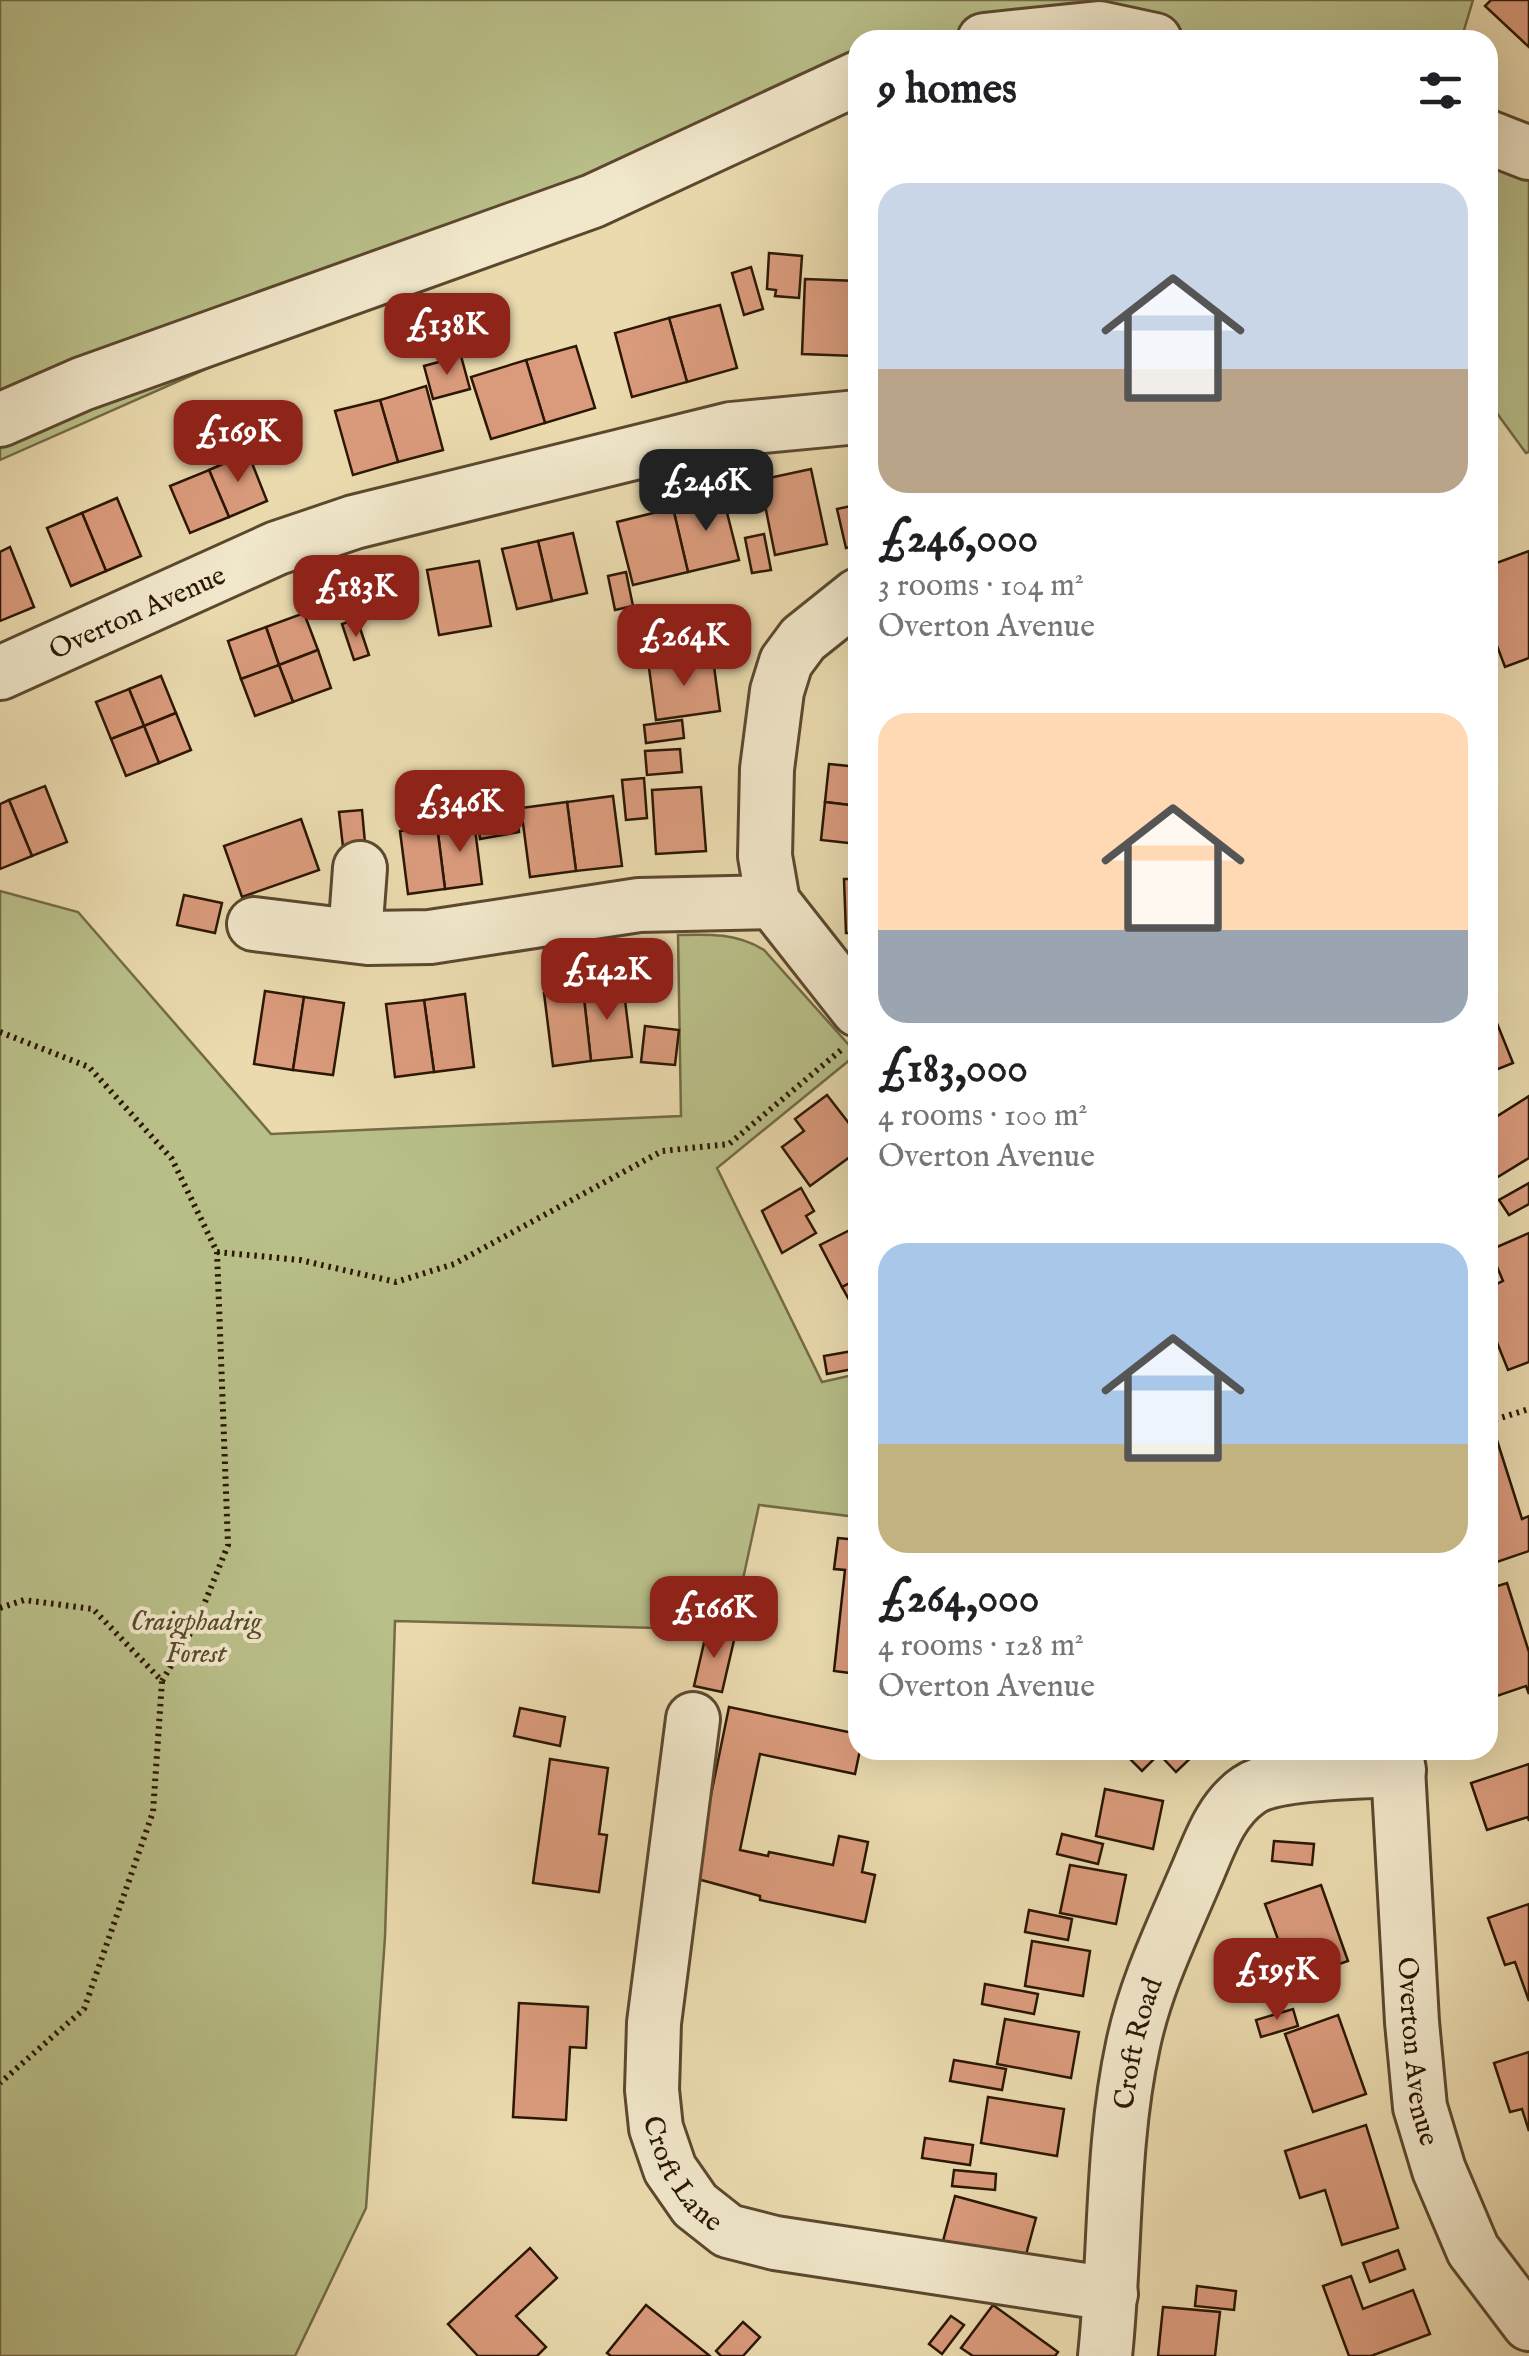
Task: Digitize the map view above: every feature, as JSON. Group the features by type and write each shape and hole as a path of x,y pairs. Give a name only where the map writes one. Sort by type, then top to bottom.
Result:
{"street":[{"path":"1080,30 1108,30"},
{"path":"0,420 82,384 593,201 848,83"},
{"path":"1498,141 1529,154"},
{"name":"Overton Avenue","path":"0,674 278,548 354,522 731,428 848,419"},
{"path":"848,604 803,639 786,662 776,690 767,768 764,856 774,902 848,1027"},
{"path":"355,936 360,868"},
{"path":"254,924 355,936 430,937 639,905 774,902"},
{"name":"Croft Lane","path":"693,1719 654,2023 652,2090 656,2128 670,2169 695,2205 728,2231 775,2243 1111,2294"},
{"name":"Overton Avenue","path":"1398,1760 1420,2107 1439,2170 1473,2250 1529,2324"},
{"name":"Croft Road","path":"1104,2356 1120,2120 1133,2042 1156,1968 1217,1828 1232,1805 1251,1788 1280,1779 1398,1760"}],"path":[{"path":"0,1032 89,1067 172,1159 217,1252 228,1544 196,1622 162,1682 153,1812 84,2009 0,2083"},
{"path":"217,1252 300,1260 396,1282 454,1264 662,1151 729,1144 848,1032"},
{"path":"1498,1419 1529,1409"},
{"path":"0,1608 24,1600 93,1610 162,1682"}],"green space":[{"path":"0,0 1473,0 1464,30 848,30 848,111 249,350 0,460"},
{"path":"1498,124 1529,136 1526,453 1498,415"},
{"name":"Craigphadrig Forest","path":"0,891 78,912 271,1134 681,1116 678,935 712,935 754,944 764,950 848,1044 848,1061 717,1168 822,1382 848,1376 848,1516 759,1505 732,1630 395,1621 385,1937 366,2208 295,2356 0,2356"}],"building":[{"path":"1491,0 1529,0 1529,47 1485,6"},
{"path":"769,253 802,256 799,298 775,296 776,290 767,289"},
{"path":"751,267 763,309 744,315 732,273"},
{"path":"805,279 848,281 848,356 802,354"},
{"path":"720,305 737,368 687,382 669,318"},
{"path":"669,318 687,382 632,397 615,333"},
{"path":"576,346 595,408 545,423 526,360"},
{"path":"461,356 470,389 433,399 424,366"},
{"path":"526,360 545,423 491,439 471,377"},
{"path":"426,386 443,450 398,462 380,400"},
{"path":"380,400 398,462 353,475 335,411"},
{"path":"248,453 267,501 229,517 209,470"},
{"path":"811,469 827,544 775,555 760,480"},
{"path":"209,470 229,517 190,533 170,486"},
{"path":"723,497 739,560 688,572 673,508"},
{"path":"117,498 141,556 106,571 82,513"},
{"path":"848,507 848,548 846,548 837,509"},
{"path":"673,508 688,572 633,585 617,522"},
{"path":"82,513 106,571 71,586 47,528"},
{"path":"573,533 587,593 552,601 538,541"},
{"path":"764,534 771,570 752,573 745,538"},
{"path":"538,541 552,601 517,609 502,549"},
{"path":"10,547 34,607 0,621 0,552"},
{"path":"1529,551 1529,658 1505,667 1498,648 1498,562"},
{"path":"479,561 491,626 439,635 427,570"},
{"path":"626,572 633,606 615,610 608,576"},
{"path":"304,613 318,650 279,665 266,627"},
{"path":"357,619 369,655 354,660 342,624"},
{"path":"266,627 279,665 241,679 228,641"},
{"path":"318,650 331,688 293,702 279,665"},
{"path":"713,659 720,711 656,720 649,668"},
{"path":"279,665 293,702 255,716 241,679"},
{"path":"161,676 176,713 144,726 129,689"},
{"path":"129,689 144,726 111,739 96,702"},
{"path":"176,713 191,750 159,763 144,726"},
{"path":"682,720 684,738 646,743 644,725"},
{"path":"144,726 159,763 126,776 111,739"},
{"path":"680,749 682,772 647,775 645,751"},
{"path":"829,764 848,766 848,805 825,802"},
{"path":"644,778 647,818 626,820 622,780"},
{"path":"45,786 67,842 32,856 9,800"},
{"path":"701,787 706,851 656,854 652,790"},
{"path":"514,793 519,832 480,839 476,805 496,802 494,795"},
{"path":"613,796 622,866 576,871 567,802"},
{"path":"9,800 32,856 0,869 0,804"},
{"path":"567,802 576,871 530,877 521,808"},
{"path":"825,802 848,805 848,843 821,840"},
{"path":"362,810 366,854 344,856 339,812"},
{"path":"301,819 319,870 242,897 224,846"},
{"path":"474,821 482,884 445,889 437,826"},
{"path":"437,826 445,889 408,894 400,831"},
{"path":"844,879 848,879 848,933"},
{"path":"184,895 222,903 215,933 177,925"},
{"path":"623,984 632,1057 591,1061 583,989"},
{"path":"583,989 591,1061 553,1066 544,993"},
{"path":"265,991 304,997 293,1070 254,1064"},
{"path":"465,994 474,1067 434,1072 424,1000"},
{"path":"304,997 344,1003 333,1075 293,1070"},
{"path":"424,1000 434,1072 395,1077 386,1004"},
{"path":"645,1026 679,1030 675,1065 641,1062"},
{"path":"1498,1026 1513,1063 1498,1069"},
{"path":"827,1095 848,1122 848,1158 810,1186 782,1147 804,1131 795,1119"},
{"path":"1529,1096 1529,1158 1498,1177 1498,1116"},
{"path":"1529,1183 1529,1204 1509,1215 1499,1200"},
{"path":"801,1188 814,1211 806,1216 816,1233 782,1253 762,1211"},
{"path":"848,1231 848,1284 842,1287 820,1245"},
{"path":"1529,1233 1529,1362 1508,1370 1498,1345 1498,1283 1503,1281 1498,1269 1498,1247"},
{"path":"848,1352 848,1370 827,1374 824,1356"},
{"path":"1498,1443 1522,1519 1529,1516 1529,1551 1498,1562"},
{"path":"838,1538 848,1539 848,1673 834,1671 845,1570 834,1569"},
{"path":"1507,1583 1529,1652 1529,1694 1526,1686 1498,1696 1498,1586"},
{"path":"707,1630 735,1636 722,1692 694,1686"},
{"path":"729,1707 848,1732 848,1760 858,1760 855,1774 760,1754 740,1850 833,1865 839,1836 868,1842 862,1872 875,1875 865,1922 760,1900 760,1896 694,1878"},
{"path":"520,1708 565,1717 560,1746 514,1736"},
{"path":"550,1759 608,1768 599,1834 607,1835 599,1892 533,1883"},
{"path":"1131,1760 1153,1760 1142,1771"},
{"path":"1165,1760 1189,1760 1176,1772"},
{"path":"1529,1764 1529,1821 1528,1817 1487,1830 1471,1783"},
{"path":"1105,1789 1163,1801 1153,1849 1096,1836"},
{"path":"1062,1834 1103,1844 1098,1864 1057,1854"},
{"path":"1274,1841 1314,1844 1312,1865 1272,1861"},
{"path":"1070,1865 1126,1875 1116,1924 1060,1913"},
{"path":"1321,1885 1348,1961 1293,1980 1265,1904"},
{"path":"1529,1904 1529,2001 1515,1962 1505,1965 1488,1918"},
{"path":"1029,1910 1072,1919 1068,1940 1025,1932"},
{"path":"1032,1941 1090,1951 1083,1996 1025,1986"},
{"path":"985,1984 1038,1994 1034,2014 982,2004"},
{"path":"519,2003 588,2007 586,2048 570,2047 566,2120 513,2117"},
{"path":"1293,2009 1298,2026 1261,2037 1256,2020"},
{"path":"1338,2015 1366,2094 1313,2112 1285,2034"},
{"path":"1005,2019 1079,2032 1071,2078 997,2064"},
{"path":"1529,2052 1529,2131 1522,2109 1510,2112 1494,2063"},
{"path":"954,2060 1006,2069 1002,2090 950,2081"},
{"path":"988,2097 1064,2109 1057,2156 981,2143"},
{"path":"1366,2125 1398,2228 1342,2245 1325,2190 1300,2198 1285,2151"},
{"path":"925,2138 973,2145 970,2165 922,2158"},
{"path":"954,2170 996,2174 995,2190 952,2186"},
{"path":"955,2196 1036,2218 1024,2262 943,2241"},
{"path":"530,2248 557,2278 516,2316 546,2347 537,2356 478,2356 448,2324"},
{"path":"1398,2250 1405,2269 1370,2282 1363,2263"},
{"path":"1351,2276 1363,2309 1413,2290 1430,2334 1371,2356 1349,2356 1323,2286"},
{"path":"1197,2286 1236,2291 1234,2310 1195,2306"},
{"path":"646,2305 710,2356 607,2353"},
{"path":"993,2305 1058,2352 1055,2356 973,2356 961,2348"},
{"path":"1163,2307 1220,2312 1215,2356 1158,2356"},
{"path":"951,2316 964,2325 942,2354 929,2344"},
{"path":"743,2322 760,2337 743,2356 721,2356 716,2351"}]}
